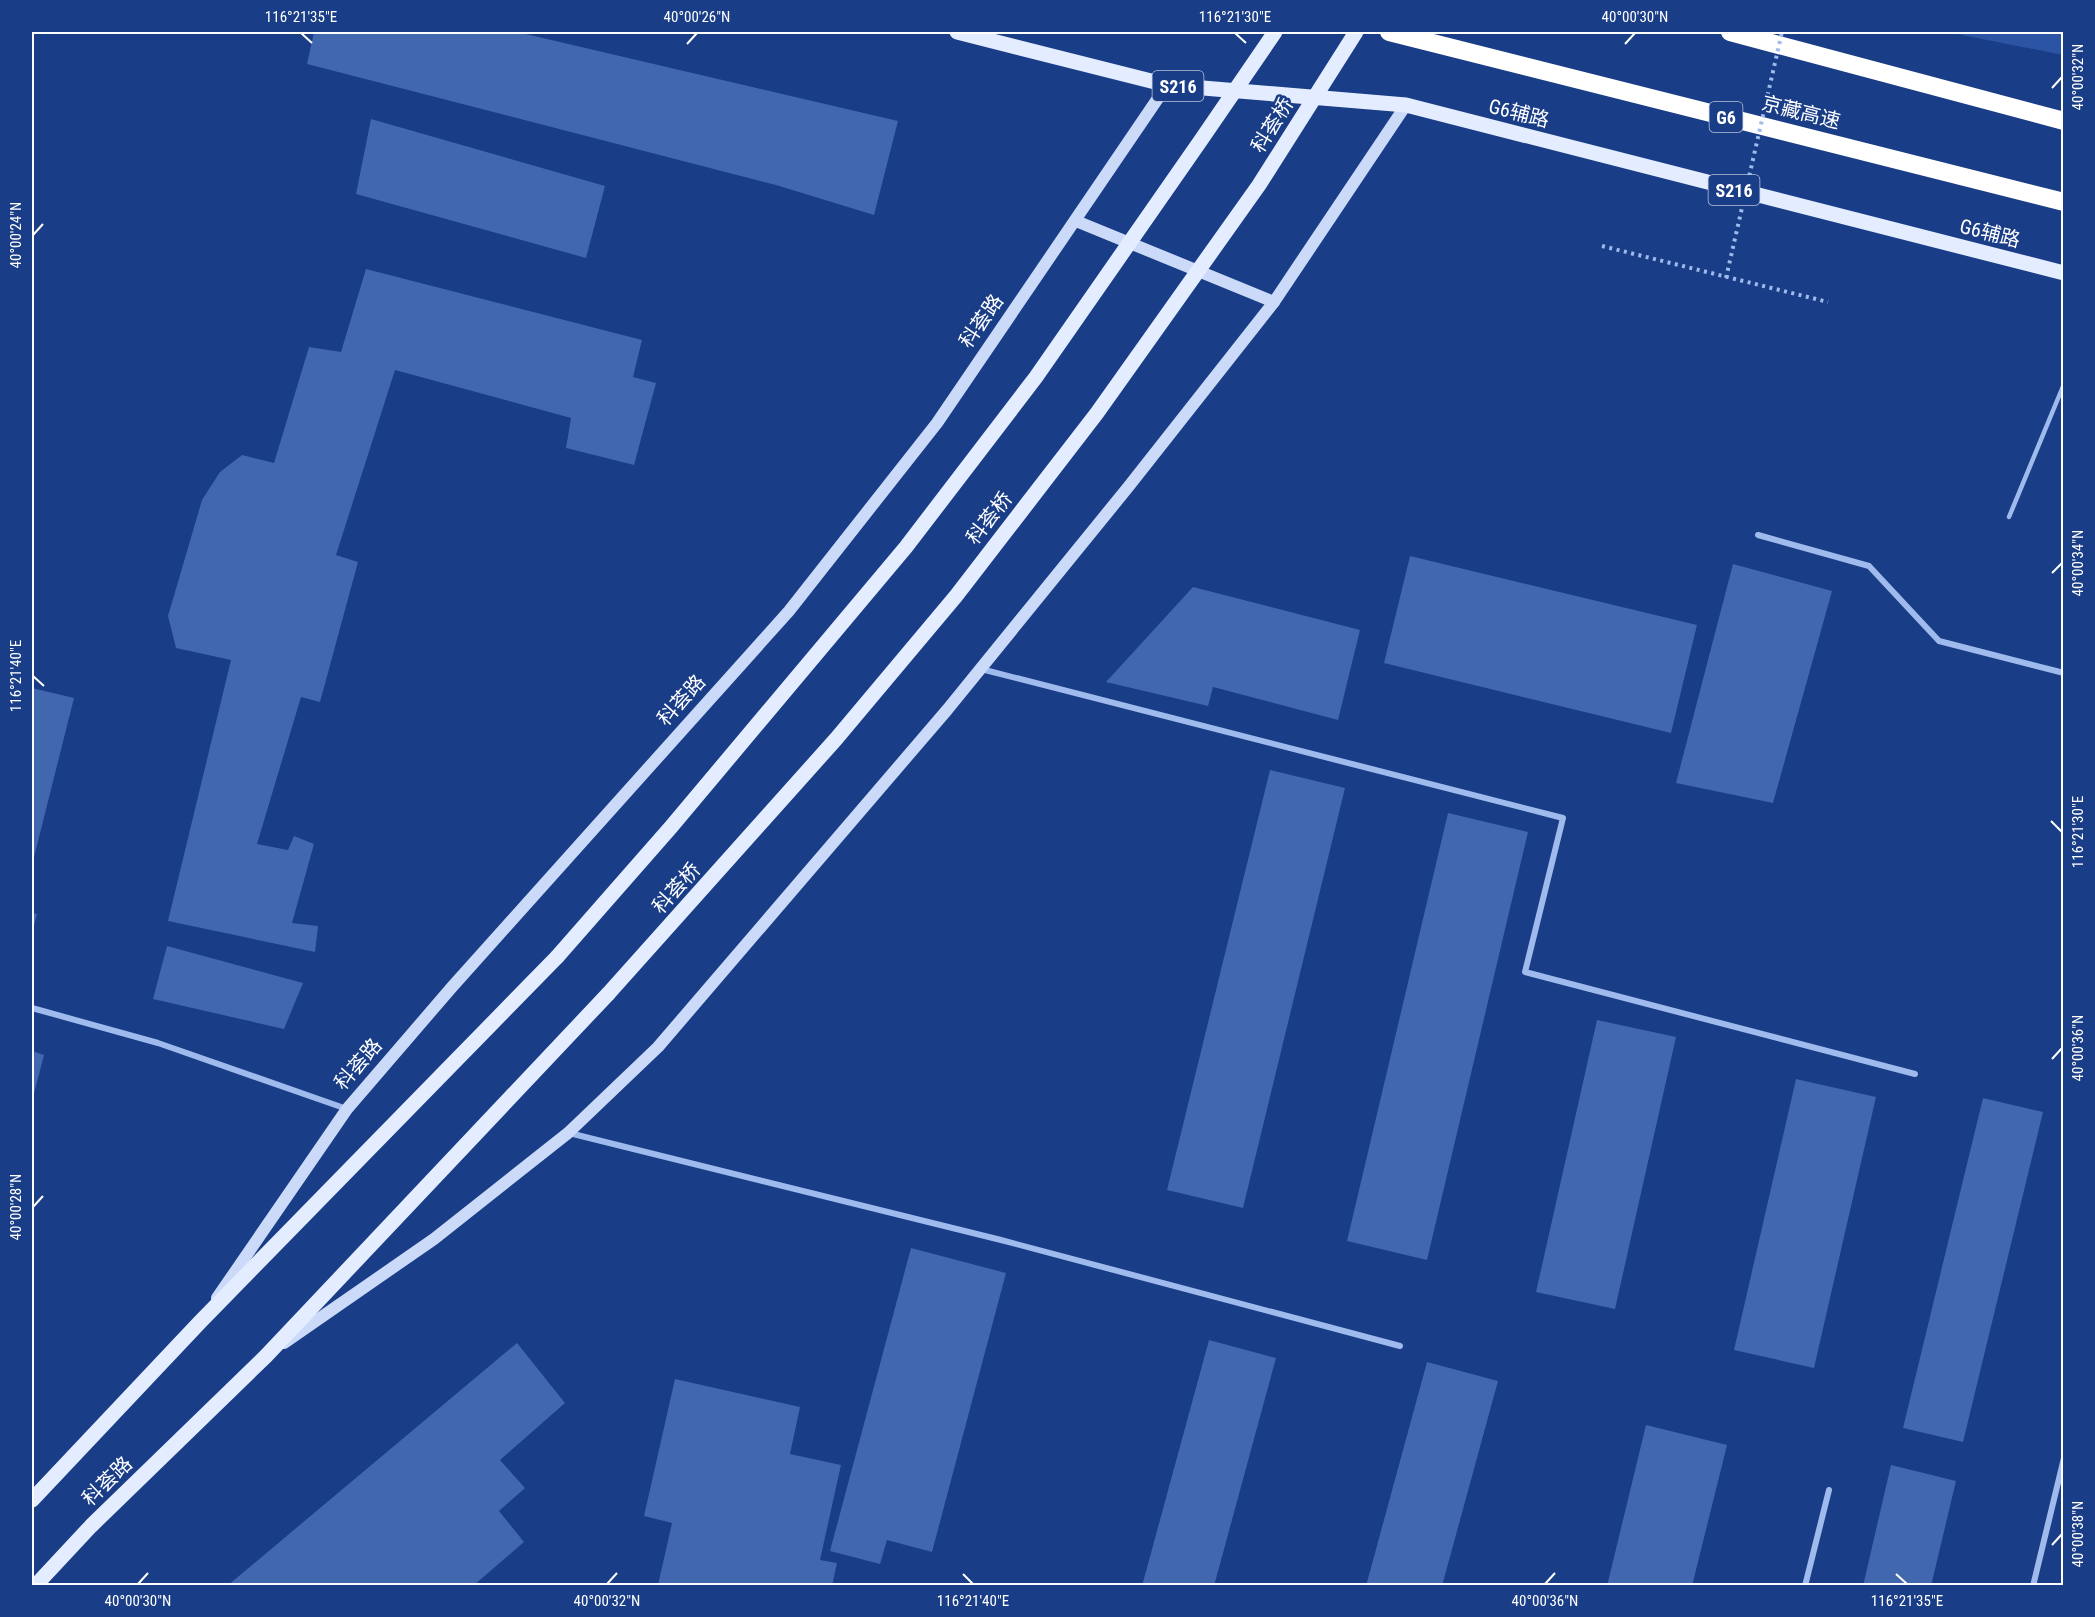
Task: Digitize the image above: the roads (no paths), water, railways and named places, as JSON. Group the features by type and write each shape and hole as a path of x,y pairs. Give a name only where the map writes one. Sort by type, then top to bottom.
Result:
{"highway":[{"name":"京藏高速","path":"1389,32 2064,202"},
{"path":"1730,32 2064,122"}],"main road":[{"name":"G6辅路","path":"957,32 1167,85 1406,105 2064,273"},
{"name":"科荟路","path":"32,1500 201,1322 557,957 671,827 914,538 1036,377 1275,32"},
{"name":"科荟桥","path":"608,994 836,739 956,596 1097,413 1239,213 1356,32"},
{"name":"科荟路","path":"35,1586 91,1526 266,1356 608,994"}],"street":[{"name":"科荟路","path":"201,1322 347,1108 452,987 789,611 937,423 1167,85"},
{"path":"266,1356 434,1239 568,1133 657,1047 947,711 1129,486 1274,302 1406,105"},
{"path":"1076,221 1274,302"},
{"path":"1758,535 1869,566 1939,641 2064,673"},
{"path":"981,669 1563,818 1525,972 1915,1074"},
{"path":"32,1008 158,1043 347,1108"},
{"path":"568,1133 1000,1240 1400,1346"},
{"path":"2033,1586 2064,1458"},
{"path":"1805,1586 1829,1490"}],"lane":[{"path":"2009,517 2064,384"}]}
